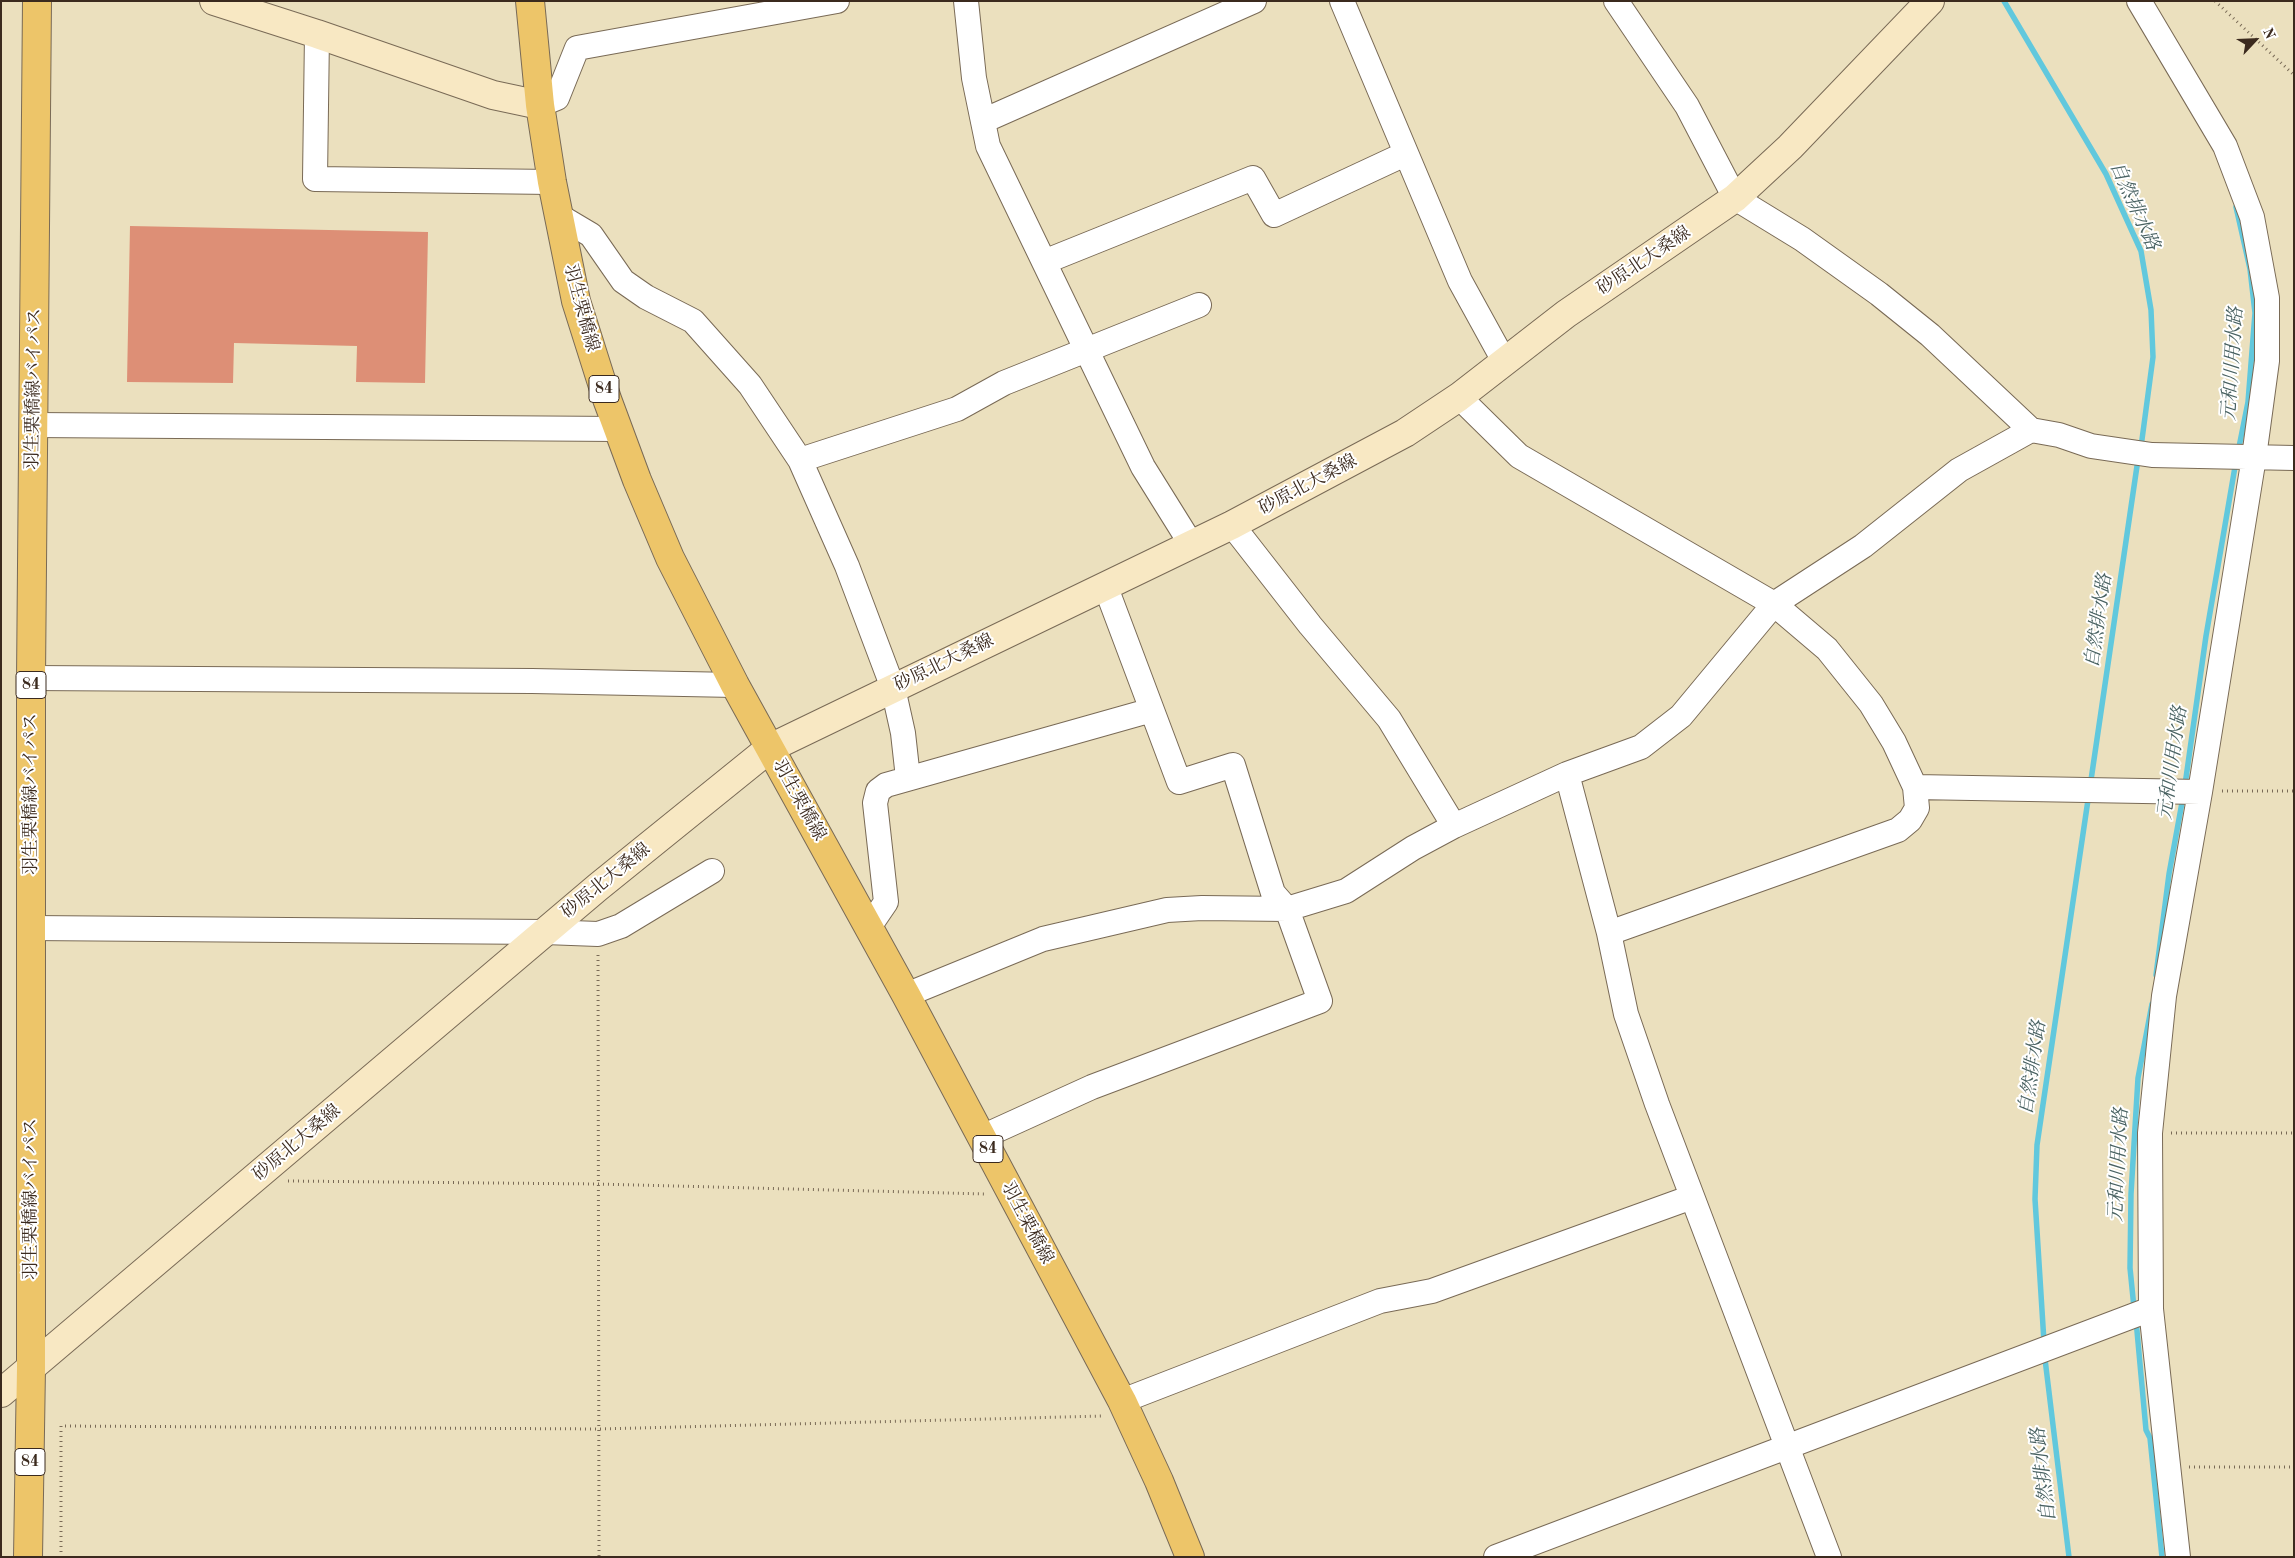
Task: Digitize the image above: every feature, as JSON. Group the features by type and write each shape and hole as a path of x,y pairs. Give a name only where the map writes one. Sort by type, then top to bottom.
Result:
{"main road":[{"name":"羽生栗橋線バイパス","path":"28,1557 31,1368 31,678 37,1"},
{"path":"214,1 317,34 492,95 540,105"},
{"name":"羽生栗橋線","path":"530,1 540,105 552,182 576,301 618,429 670,558 735,685 906,995 1125,1408 1159,1481 1190,1557"},
{"name":"砂原北大桑線","path":"1,1392 545,932 770,748 1232,525 1405,432 1458,396 1566,314 1734,198 1790,147 1930,1"}],"street":[{"path":"540,105 557,98 577,48 837,1"},
{"path":"966,1 974,78 988,146 1143,467 1191,544"},
{"path":"983,121 1254,1"},
{"path":"1342,1 1460,281 1504,361"},
{"path":"1616,1 1687,106 1734,198 1802,239 1879,294 1930,335 2031,430 2059,435 2091,446 2152,455 2294,458"},
{"path":"2139,1 2225,146 2252,217 2267,298 2267,361 2254,457 2200,792 2164,996 2150,1133 2151,1309 2178,1557"},
{"path":"317,34 315,179 552,182"},
{"path":"1044,262 1253,178 1274,215 1405,154"},
{"path":"559,216 591,235 624,281 646,297 693,321 750,386 800,460 847,566 893,688 903,733 908,778"},
{"path":"800,460 958,409 1004,384 1199,305"},
{"path":"1458,396 1519,456 1774,604 1827,649 1871,704 1894,742 1915,787 1917,808 1910,820 1898,830 1609,933"},
{"path":"33,425 618,429"},
{"path":"906,995 1042,939 1158,912 1202,908 1286,908 1346,891 1413,848 1454,826 1567,774 1641,747 1682,716 1774,604 1863,546 1958,470 2031,430"},
{"path":"1232,525 1310,625 1389,719 1454,826"},
{"path":"982,1138 1092,1088 1320,1001 1286,908 1273,893 1233,765 1179,782 1105,585"},
{"path":"31,678 532,681 735,685"},
{"path":"869,927 886,902 875,803 878,791 886,785 908,778 1152,710"},
{"path":"1567,774 1609,933 1626,1014 1657,1104 1829,1557"},
{"path":"1915,787 2200,792"},
{"path":"31,928 598,934 621,926 712,871"},
{"path":"1125,1408 1380,1301 1432,1291 1692,1197"},
{"path":"1496,1557 2151,1309"}],"path":[{"path":"2215,1 2294,75"},
{"path":"2200,792 2294,791"},
{"path":"598,934 599,1557"},
{"path":"2150,1133 2294,1133"},
{"path":"252,1180 597,1184 1012,1194"},
{"path":"60,1557 61,1426 599,1429 1125,1408"},
{"path":"2169,1466 2294,1467"}],"building":[{"path":"130,226 428,232 425,383 356,382 357,346 234,343 233,383 127,382"}],"waterway":[{"name":"自然排水路","path":"2004,1 2106,174 2141,251 2151,310 2153,357 2141,447"},
{"name":"元和川用水路","path":"2236,207 2250,269 2255,313 2248,402 2238,452"},
{"name":"元和川用水路","path":"2185,785 2206,636 2236,461"},
{"name":"自然排水路","path":"2091,780 2137,466"},
{"name":"元和川用水路","path":"2156,975 2169,874 2183,797"},
{"name":"自然排水路","path":"2044,1342 2035,1199 2037,1145 2088,800"},
{"name":"元和川用水路","path":"2134,1308 2130,1268 2131,1194 2138,1078 2152,1004"},
{"name":"元和川用水路","path":"2136,1320 2146,1430 2150,1438 2162,1557"},
{"name":"自然排水路","path":"2045,1359 2069,1557"}]}
